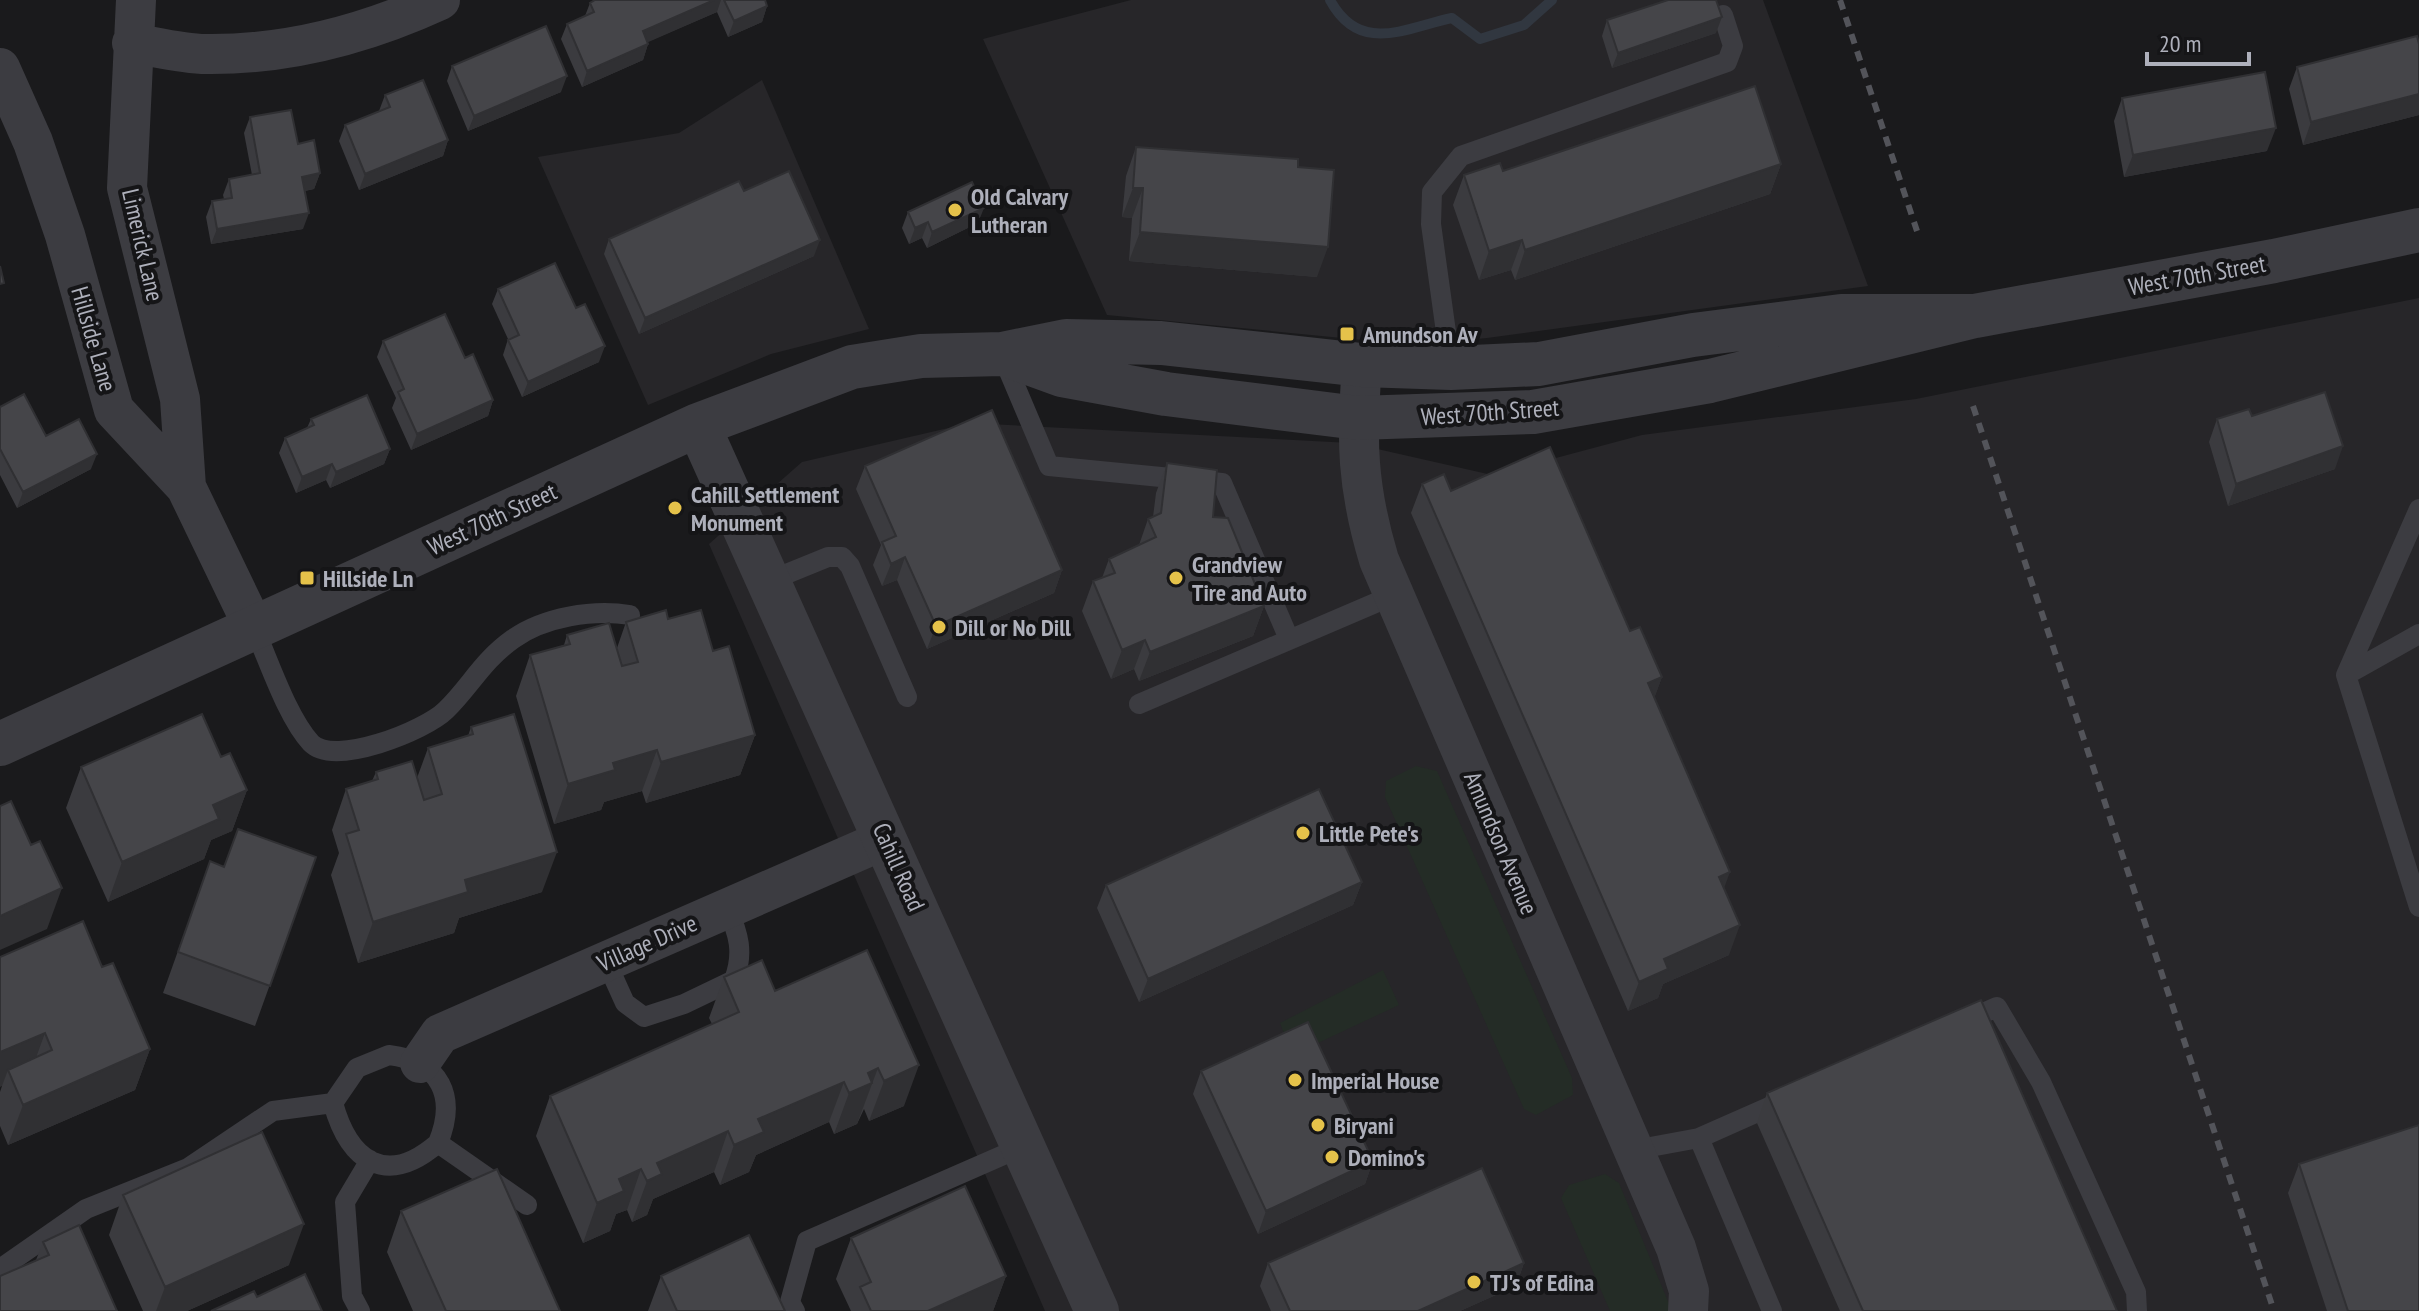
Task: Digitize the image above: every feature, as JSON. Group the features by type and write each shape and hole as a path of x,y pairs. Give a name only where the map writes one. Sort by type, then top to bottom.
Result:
{"street":[{"name":"Limerick Lane","path":"136,0 127,188 180,399 186,487"},
{"path":"132,43 203,54 272,52 343,37 440,0"},
{"name":"Hillside Lane","path":"0,68 33,142 65,235 114,410 186,487 254,628"},
{"name":"West 70th Street","path":"1002,354 1062,375 1151,391 1358,418 1533,412 1602,402 1833,352 1975,316 2274,261 2419,230"},
{"name":"West 70th Street","path":"0,744 698,425 852,367 921,356 1002,354 1066,341 1161,343 1362,365 1451,368 1539,364 1693,335 1841,316 1975,316"},
{"name":"Amundson Avenue","path":"1362,365 1357,462 1365,513 1394,595 1676,1248 1689,1291 1688,1311"},
{"name":"Cahill Road","path":"698,425 1097,1311"},
{"name":"Village Drive","path":"420,1063 440,1034 886,839"}],"lane":[{"path":"1451,368 1431,224 1432,192 1461,156 1727,62 1733,46 1723,15"},
{"path":"1002,354 1049,466 1222,483 1289,639"},
{"path":"2419,509 2346,675 2419,907"},
{"path":"769,581 828,557 842,557 850,566 907,697"},
{"path":"1139,704 1394,595"},
{"path":"254,628 299,724 312,744 328,753 349,752 426,724 446,711 487,661 531,628 582,614 607,611 630,615"},
{"path":"2346,675 2419,634"},
{"path":"606,961 625,1003 644,1017 684,1004 734,980 742,958 737,930 727,908"},
{"path":"1940,1032 1997,1007 2041,1082 2136,1292 2137,1311"},
{"path":"0,1269 86,1209 188,1168 273,1111 333,1103 357,1068 373,1059 389,1055 420,1063 443,1087 447,1105 438,1143 406,1163 387,1165 370,1160 343,1136 333,1103"},
{"path":"1634,1150 1699,1138 1812,1088"},
{"path":"1699,1138 1772,1311"},
{"path":"438,1143 527,1205"},
{"path":"795,1311 790,1302 807,1241 1024,1146"},
{"path":"360,1311 352,1296 345,1202 370,1160"}],"shaded area":[{"path":"1131,0 1763,0 1868,286 1487,338 1414,345 1107,315 983,39"},
{"path":"762,80 869,329 771,354 648,405 538,157 679,133"},
{"path":"2419,298 2419,1311 1045,1311 709,544 802,462 970,423 1351,443 1492,475 1642,435 1916,399"},
{"path":"1416,766 1437,771 1572,1078 1573,1095 1536,1115 1524,1109 1385,797 1386,781"},
{"path":"1383,970 1399,1005 1303,1050 1290,1049 1280,1023"},
{"path":"1605,1174 1619,1183 1672,1311 1610,1311 1561,1198 1569,1185"}],"building":[{"path":"595,0 714,0 643,31 648,44 587,71 567,24 594,12 590,3"},
{"path":"724,0 765,0 767,6 734,21"},
{"path":"1668,0 1716,0 1722,17 1618,53 1607,20"},
{"path":"546,26 567,76 474,116 452,66"},
{"path":"2417,36 2419,94 2311,122 2297,67"},
{"path":"2265,72 2276,128 2133,155 2122,98"},
{"path":"423,80 448,140 365,174 345,125 390,107 385,95"},
{"path":"1755,86 1781,164 1525,250 1522,240 1489,251 1464,175 1500,163 1503,171"},
{"path":"291,110 298,144 314,140 320,173 302,177 309,213 217,229 212,201 232,198 229,179 260,173 250,117"},
{"path":"1136,147 1298,159 1298,167 1334,170 1328,247 1140,232 1143,188 1133,188"},
{"path":"789,171 820,240 645,318 609,239 739,181 744,191"},
{"path":"972,182 984,208 932,232 928,222 915,228 908,212"},
{"path":"555,263 576,308 585,304 605,346 528,382 508,340 519,335 498,289"},
{"path":"445,314 465,358 473,354 493,400 417,434 398,392 404,389 383,341"},
{"path":"2325,392 2343,446 2236,484 2217,419 2249,409 2252,416"},
{"path":"24,394 46,436 79,419 97,454 23,492 0,449 0,407"},
{"path":"367,395 390,449 336,472 332,464 302,477 285,438 314,425 311,419"},
{"path":"992,410 1062,570 936,626 905,557 891,564 882,542 896,536 865,466"},
{"path":"1550,447 1630,631 1640,627 1662,677 1648,683 1730,872 1719,877 1740,925 1664,959 1668,969 1639,982 1422,484 1444,474 1451,491"},
{"name":"Grandview Tire and Auto","path":"1167,463 1217,470 1213,517 1228,518 1264,606 1150,652 1145,640 1122,650 1093,581 1115,573 1109,559 1156,537 1148,519 1161,513"},
{"path":"666,610 668,619 701,610 713,651 729,646 755,735 661,762 657,750 613,763 615,770 568,784 530,655 570,644 567,635 609,623 622,666 638,662 626,622"},
{"path":"202,714 221,757 230,753 247,790 213,805 219,819 122,862 81,767"},
{"path":"514,714 557,852 465,880 468,892 373,922 346,834 359,830 346,789 378,779 376,772 412,761 424,800 442,794 428,748 473,734 471,727"},
{"path":"1319,789 1362,882 1148,979 1106,885"},
{"path":"11,801 31,845 40,841 62,888 0,916 0,806"},
{"path":"238,829 316,857 270,986 178,952 210,861 224,867"},
{"path":"83,921 102,967 113,963 150,1049 23,1105 8,1070 52,1050 45,1033 0,1052 0,957"},
{"path":"867,950 919,1065 884,1081 878,1068 868,1073 872,1083 849,1093 844,1082 758,1119 764,1132 734,1145 728,1131 657,1163 662,1174 647,1181 641,1169 619,1179 624,1191 597,1203 550,1096 739,1012 724,977 762,960 775,991"},
{"path":"1981,1000 2117,1311 1863,1311 1767,1093"},
{"path":"1308,1022 1373,1161 1266,1211 1201,1071"},
{"path":"2419,1125 2419,1311 2348,1311 2299,1164"},
{"path":"262,1132 304,1224 165,1287 123,1195"},
{"path":"1482,1168 1524,1263 1418,1311 1290,1311 1268,1263"},
{"path":"497,1169 560,1311 446,1311 401,1211"},
{"path":"965,1186 1006,1276 928,1311 871,1311 860,1287 871,1282 851,1238"},
{"path":"79,1225 117,1311 0,1311 0,1276 49,1255 43,1242"},
{"path":"749,1235 785,1311 677,1311 661,1276"},
{"path":"305,1274 322,1311 211,1311 254,1291 257,1297"}],"waterway":[{"path":"1330,0 1342,17 1369,33 1401,31 1452,18 1480,39 1524,25 1552,0"}],"railway":[{"path":"1840,0 1917,231"},
{"path":"1973,406 2274,1311"}],"place":[{"name":"Old Calvary Lutheran","path":"955,210"},
{"name":"Amundson Av","path":"1347,334"},
{"name":"Cahill Settlement Monument","path":"675,508"},
{"name":"Hillside Ln","path":"307,578"},
{"name":"Grandview Tire and Auto","path":"1176,578"},
{"name":"Dill or No Dill","path":"939,627"},
{"name":"Little Pete's","path":"1303,833"},
{"name":"Imperial House","path":"1295,1080"},
{"name":"Biryani","path":"1318,1125"},
{"name":"Domino's","path":"1332,1157"},
{"name":"TJ's of Edina","path":"1474,1282"}]}
